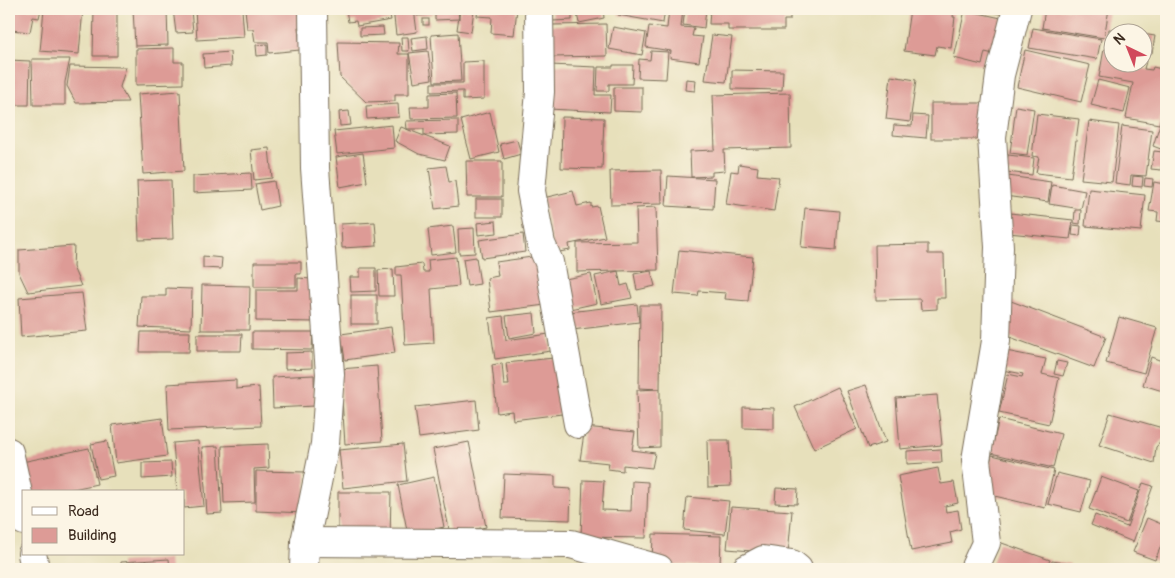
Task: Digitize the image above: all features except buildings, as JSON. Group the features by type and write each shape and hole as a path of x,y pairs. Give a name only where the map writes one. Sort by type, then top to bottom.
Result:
{"street":[{"path":"304,569 305,542 326,444 330,374 315,168 314,9"},
{"path":"539,9 540,92 531,191 541,244 549,262 578,424"},
{"path":"974,569 986,543 976,460 996,341 999,248 992,137 1000,75 1017,9"},
{"path":"9,452 22,512"},
{"path":"305,542 571,544 659,569"},
{"path":"746,569 763,560 792,564 798,569"}]}
